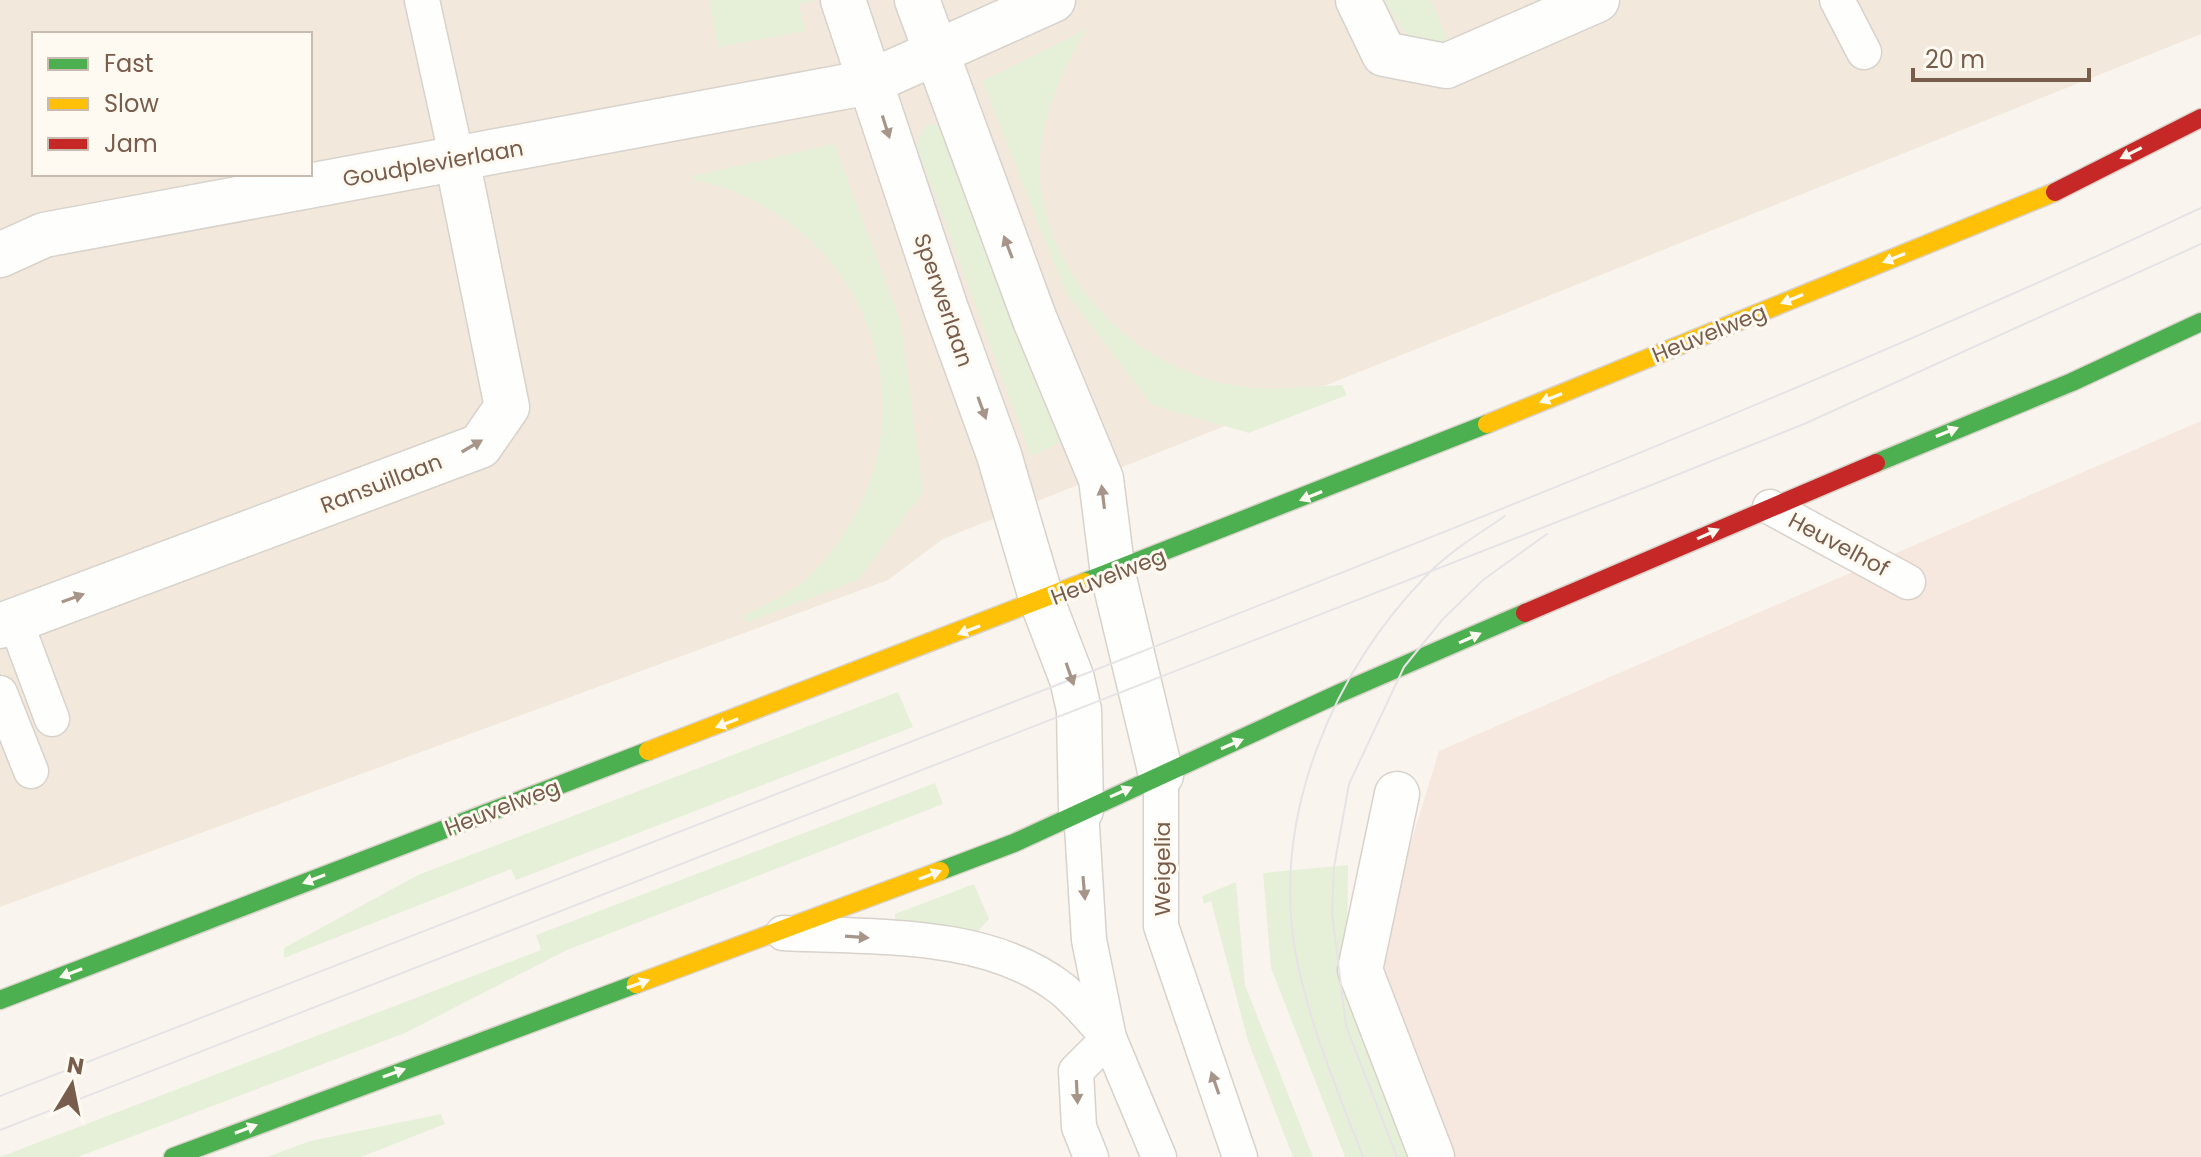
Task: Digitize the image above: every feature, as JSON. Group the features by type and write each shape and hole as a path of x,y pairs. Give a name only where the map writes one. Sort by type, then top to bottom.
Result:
{"main road":[{"name":"Heuvelweg","path":"0,1000 1113,574 2050,194 2201,118"},
{"path":"173,1157 1014,843 1081,810 1770,507 2072,382 2201,322"}],"street":[{"name":"Sperwerlaan","path":"843,0 946,309 999,455 1042,601"},
{"path":"917,0 1035,320 1101,479 1113,574"},
{"name":"Goudplevierlaan","path":"0,255 44,235 870,82 1053,0"},
{"path":"1358,0 1384,54 1446,66 1597,0"},
{"name":"Ransuillaan","path":"7,623 480,446 507,407 457,159"},
{"name":"Weigelia","path":"1113,574 1161,775"},
{"path":"1042,601 1072,679 1079,710 1081,810"},
{"path":"1397,794 1360,970 1432,1157"}],"lane":[{"path":"422,0 457,159"},
{"path":"1837,0 1864,52"},
{"name":"Heuvelhof","path":"1770,507 1908,582"},
{"path":"7,623 52,719"},
{"path":"0,693 31,771"},
{"name":"Weigelia","path":"1161,775 1161,926 1240,1157"},
{"path":"1081,810 1089,940 1109,1038 1159,1157"},
{"path":"779,932 941,943 1011,962 1061,989 1109,1038"},
{"path":"1091,1157 1079,1127 1076,1071 1109,1038"}],"shaded area":[{"path":"0,0 2201,0 2201,34 943,539 888,580 0,907"},
{"path":"2201,421 2201,1157 1424,1157 1364,996 1439,751"}],"green space":[{"path":"709,0 815,0 798,5 806,31 718,47"},
{"path":"1385,0 1431,0 1448,41 1416,40 1402,28"},
{"path":"1087,29 1050,105 1041,148 1041,190 1048,221 1075,279 1094,304 1142,347 1198,376 1252,388 1342,385 1347,395 1249,433 1152,405 1066,293 982,81"},
{"path":"925,125 939,125 947,133 1063,441 1031,456 916,144"},
{"path":"834,144 901,323 923,492 858,580 746,623 744,615 788,592 811,574 853,519 876,460 882,400 873,340 848,286 809,239 756,202 692,179 693,176"},
{"path":"898,692 913,727 516,880 511,869 284,958 284,948 418,875"},
{"path":"935,783 943,804 567,950 405,1033 78,1157 0,1157 541,950 536,935"},
{"path":"1348,865 1347,953 1363,1039 1407,1157 1345,1157 1271,968 1263,873"},
{"path":"1236,882 1245,985 1313,1157 1293,1157 1248,1041 1211,901 1204,904 1202,896"},
{"path":"974,884 989,919 978,931 899,924 895,920 895,914"},
{"path":"441,1114 445,1124 361,1157 267,1157 310,1141"}],"tram line":[{"path":"0,1096 1210,625 1638,454 1921,334 2201,208"},
{"path":"0,1130 1804,424 2201,244"},
{"path":"1363,1157 1315,1029 1295,950 1290,898 1293,847 1302,796 1318,747 1339,699 1364,654 1394,612 1437,566 1505,516"},
{"path":"1397,1157 1346,1026 1332,913 1334,867 1349,784 1404,667 1443,619 1483,580 1547,534"}],"traffic: fast":[{"path":"1876,463 2072,382 2201,322"},
{"path":"1085,582 1487,424"},
{"path":"940,871 1014,843 1340,693 1525,613"},
{"path":"0,1000 648,751"},
{"path":"173,1157 636,984"}],"traffic: slow":[{"path":"1487,424 2055,192"},
{"path":"648,751 1085,582"},
{"path":"636,984 940,871"}],"traffic: jam":[{"path":"2055,192 2201,118"},
{"path":"1525,613 1876,463"}]}
